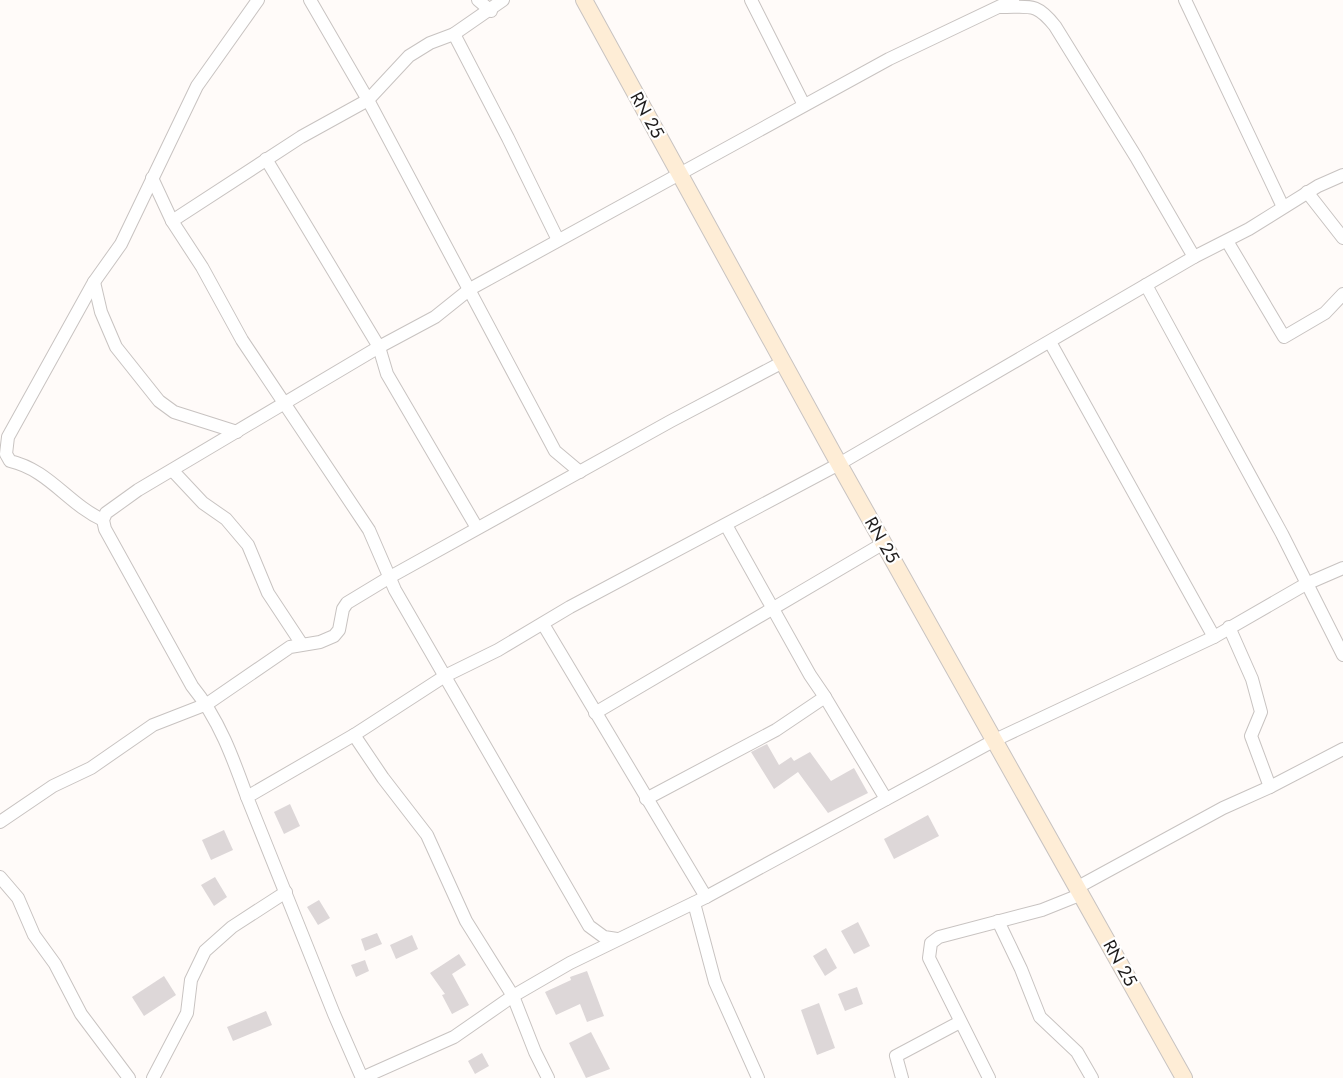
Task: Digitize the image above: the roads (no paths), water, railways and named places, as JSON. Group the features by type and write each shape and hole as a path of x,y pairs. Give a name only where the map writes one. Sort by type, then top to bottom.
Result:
{"main road":[{"name":"RN 25","path":"587,1 679,175 839,464 1184,1078"}],"street":[{"path":"103,520 84,512 42,473 10,461 5,447 94,282 121,244 198,86 258,0"},
{"path":"310,0 368,100 555,451 580,472"},
{"path":"478,0 491,11"},
{"path":"172,220 266,159 368,100 383,80 409,56 430,43 454,34 491,11 503,0"},
{"path":"751,0 804,105"},
{"path":"1013,0 889,59 470,289 435,317 379,347 138,490 106,513 103,520 105,529 192,686 207,704 228,747 330,1004 362,1078 454,1037 513,996 570,963 706,897 995,740 1214,637 1306,584 1343,567"},
{"path":"1185,0 1283,207"},
{"path":"997,7 1037,8 1049,18 1136,157 1194,257"},
{"path":"454,34 558,240"},
{"path":"266,159 379,347 387,374 477,528"},
{"path":"247,797 354,735 445,676 498,650 570,607 839,464 1194,257 1227,241 1307,192 1343,175"},
{"path":"152,177 172,220 202,267 242,340 369,530 390,578 589,926 604,937 617,939"},
{"path":"1307,192 1343,238"},
{"path":"1227,241 1284,337 1325,313 1343,294"},
{"path":"94,282 101,312 116,347 159,401 174,412 237,432"},
{"path":"1146,285 1282,534 1343,655"},
{"path":"1050,342 1214,637"},
{"path":"0,822 53,786 91,768 153,725 207,704 282,652 301,643 320,642 334,636 339,630 343,609 347,603 477,528 783,362"},
{"path":"173,471 203,503 226,519 248,545 268,593 301,643"},
{"path":"726,525 810,675 885,799"},
{"path":"595,713 884,543"},
{"path":"543,624 706,897"},
{"path":"1229,627 1252,679 1261,712 1251,736 1270,787"},
{"path":"646,799 776,730 825,697"},
{"path":"354,735 382,778 427,835 466,921 513,996 548,1078"},
{"path":"988,1078 929,958 929,950 939,937 950,936 1042,910 1223,808 1270,787 1343,748"},
{"path":"0,878 18,898 34,935 67,984 81,1014 129,1078"},
{"path":"153,1078 187,1013 191,980 205,951 232,927 286,892"},
{"path":"694,903 715,982 758,1078"},
{"path":"998,921 1021,969 1040,1017 1077,1052 1092,1078"},
{"path":"902,1078 896,1056 960,1022"}]}
